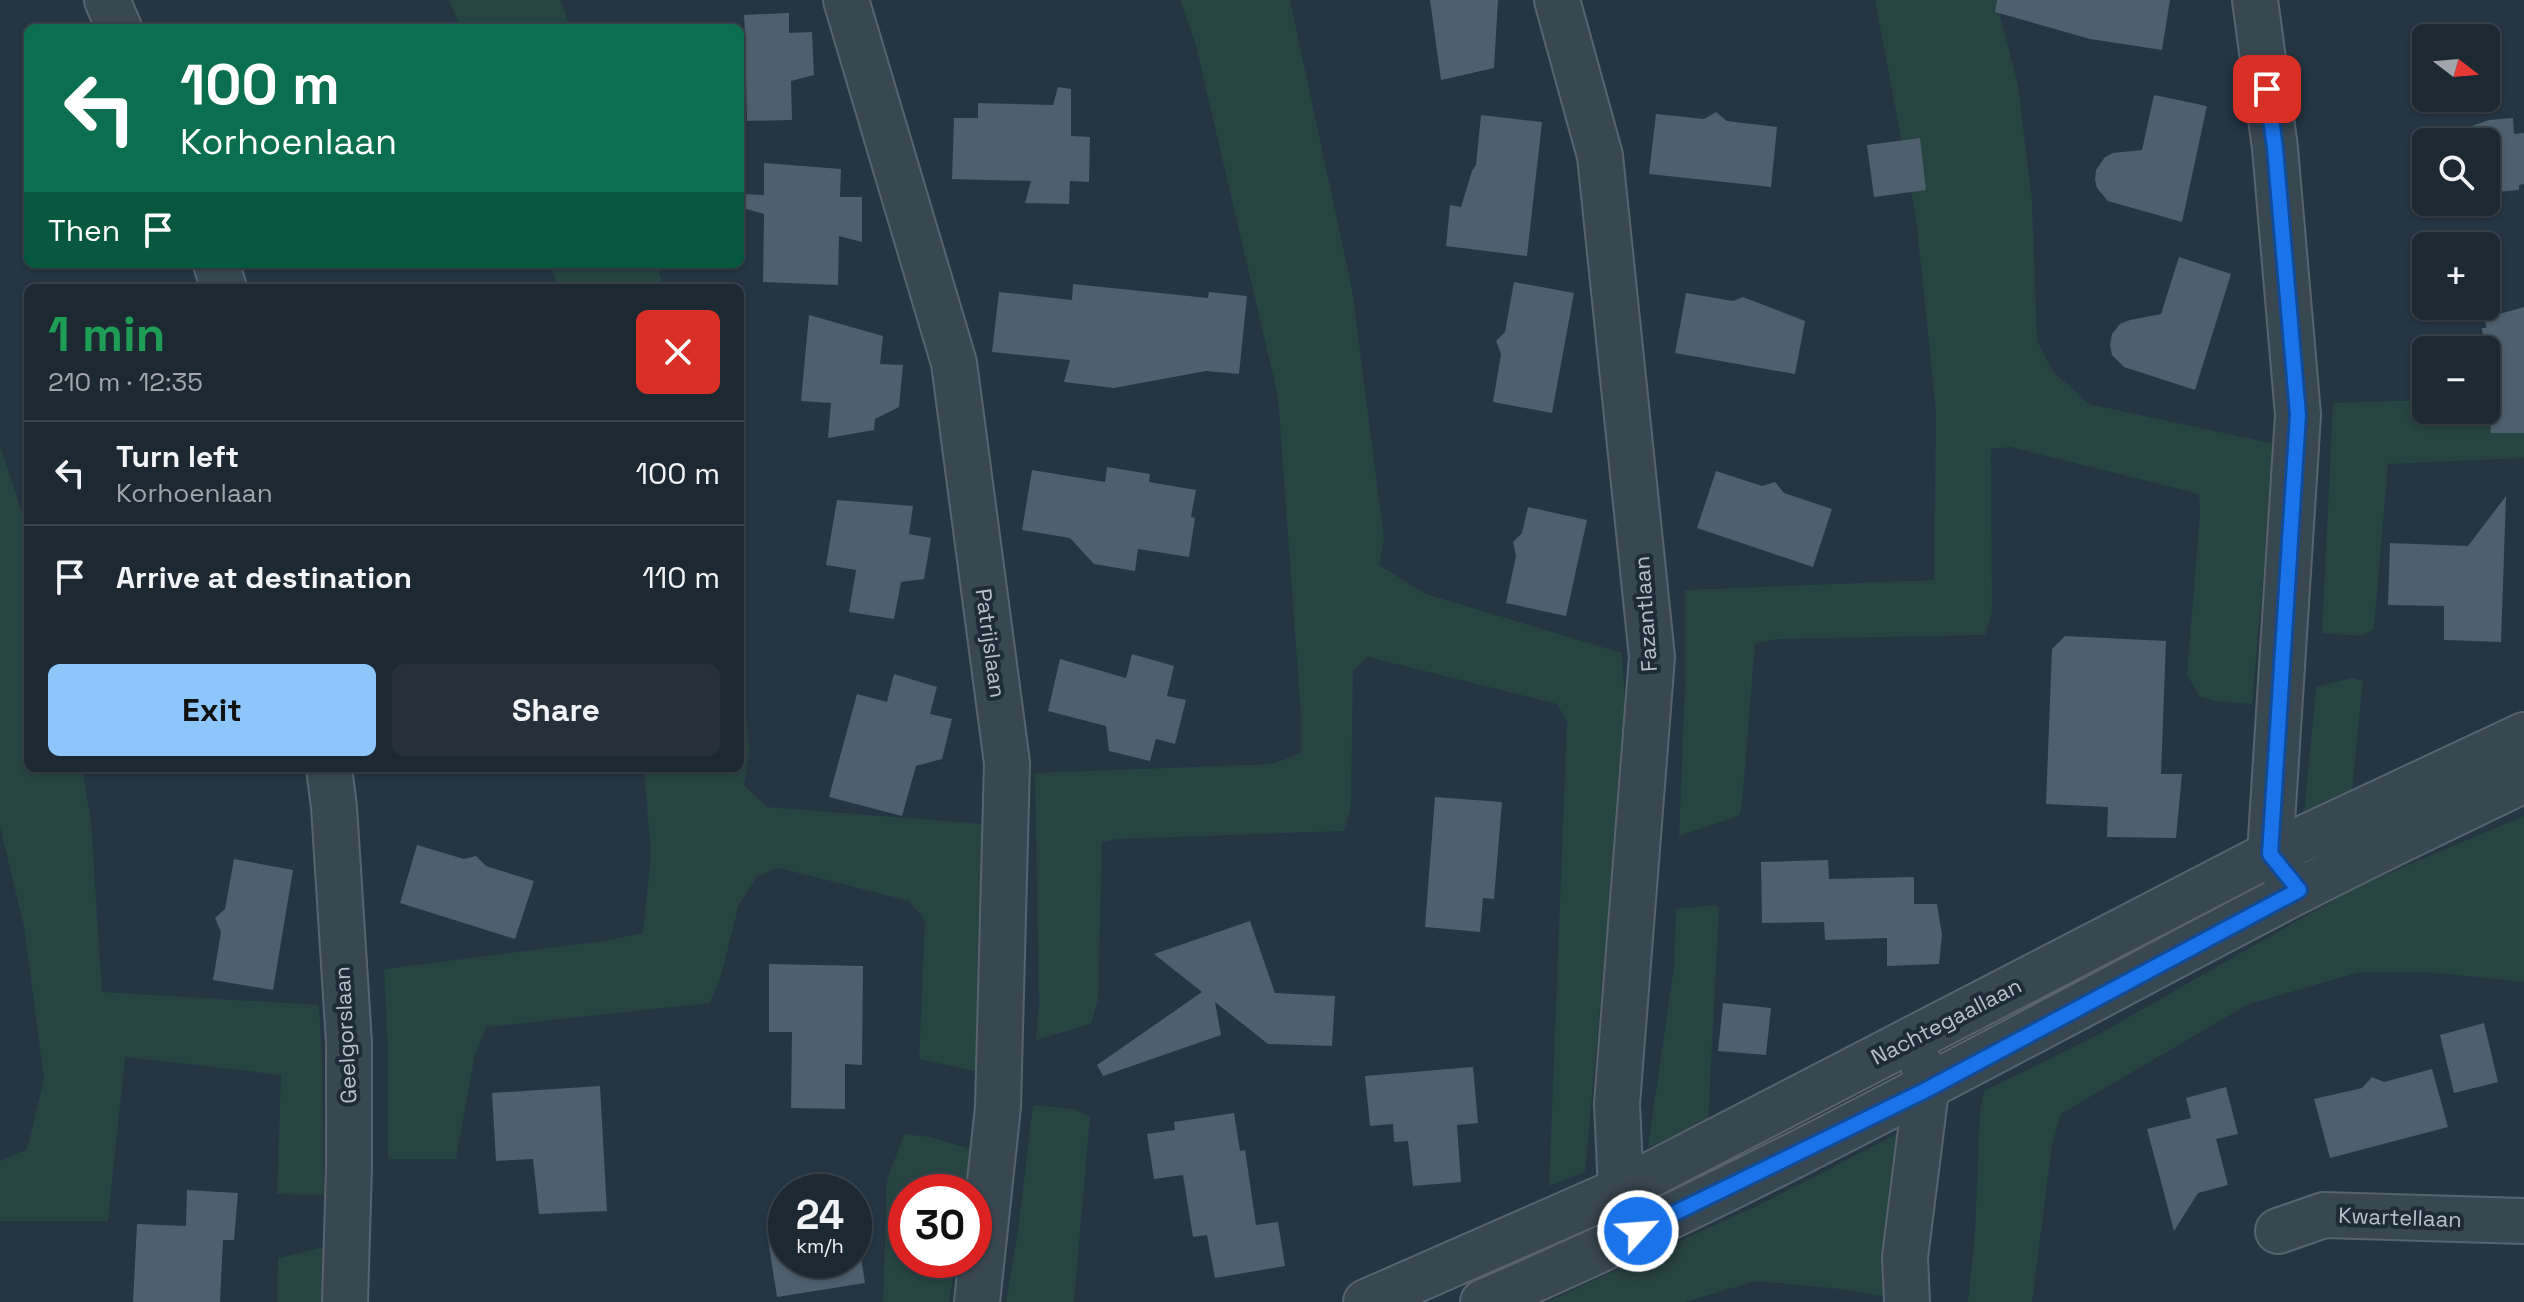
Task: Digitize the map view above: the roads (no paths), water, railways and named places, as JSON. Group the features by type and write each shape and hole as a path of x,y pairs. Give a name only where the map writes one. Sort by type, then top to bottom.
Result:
{"street":[{"path":"107,0 117,24"},
{"name":"Patrijslaan","path":"846,0 954,363 1007,763 998,1107 977,1302"},
{"name":"Fazantlaan","path":"1557,0 1600,156 1652,657 1617,1104 1621,1190 1638,1231"},
{"path":"2255,0 2275,148 2298,415 2270,854 2299,890"},
{"name":"Nachtegaallaan","path":"1366,1302 1621,1190 2270,854 2524,735"},
{"name":"Geelgorslaan","path":"330,772 349,1043 345,1302"},
{"path":"1483,1302 1638,1231 1926,1090 2299,890 2524,780"},
{"path":"1907,1302 1905,1257 1926,1090 1921,1034"},
{"name":"Kwartellaan","path":"2278,1231 2324,1215 2524,1221"}]}
